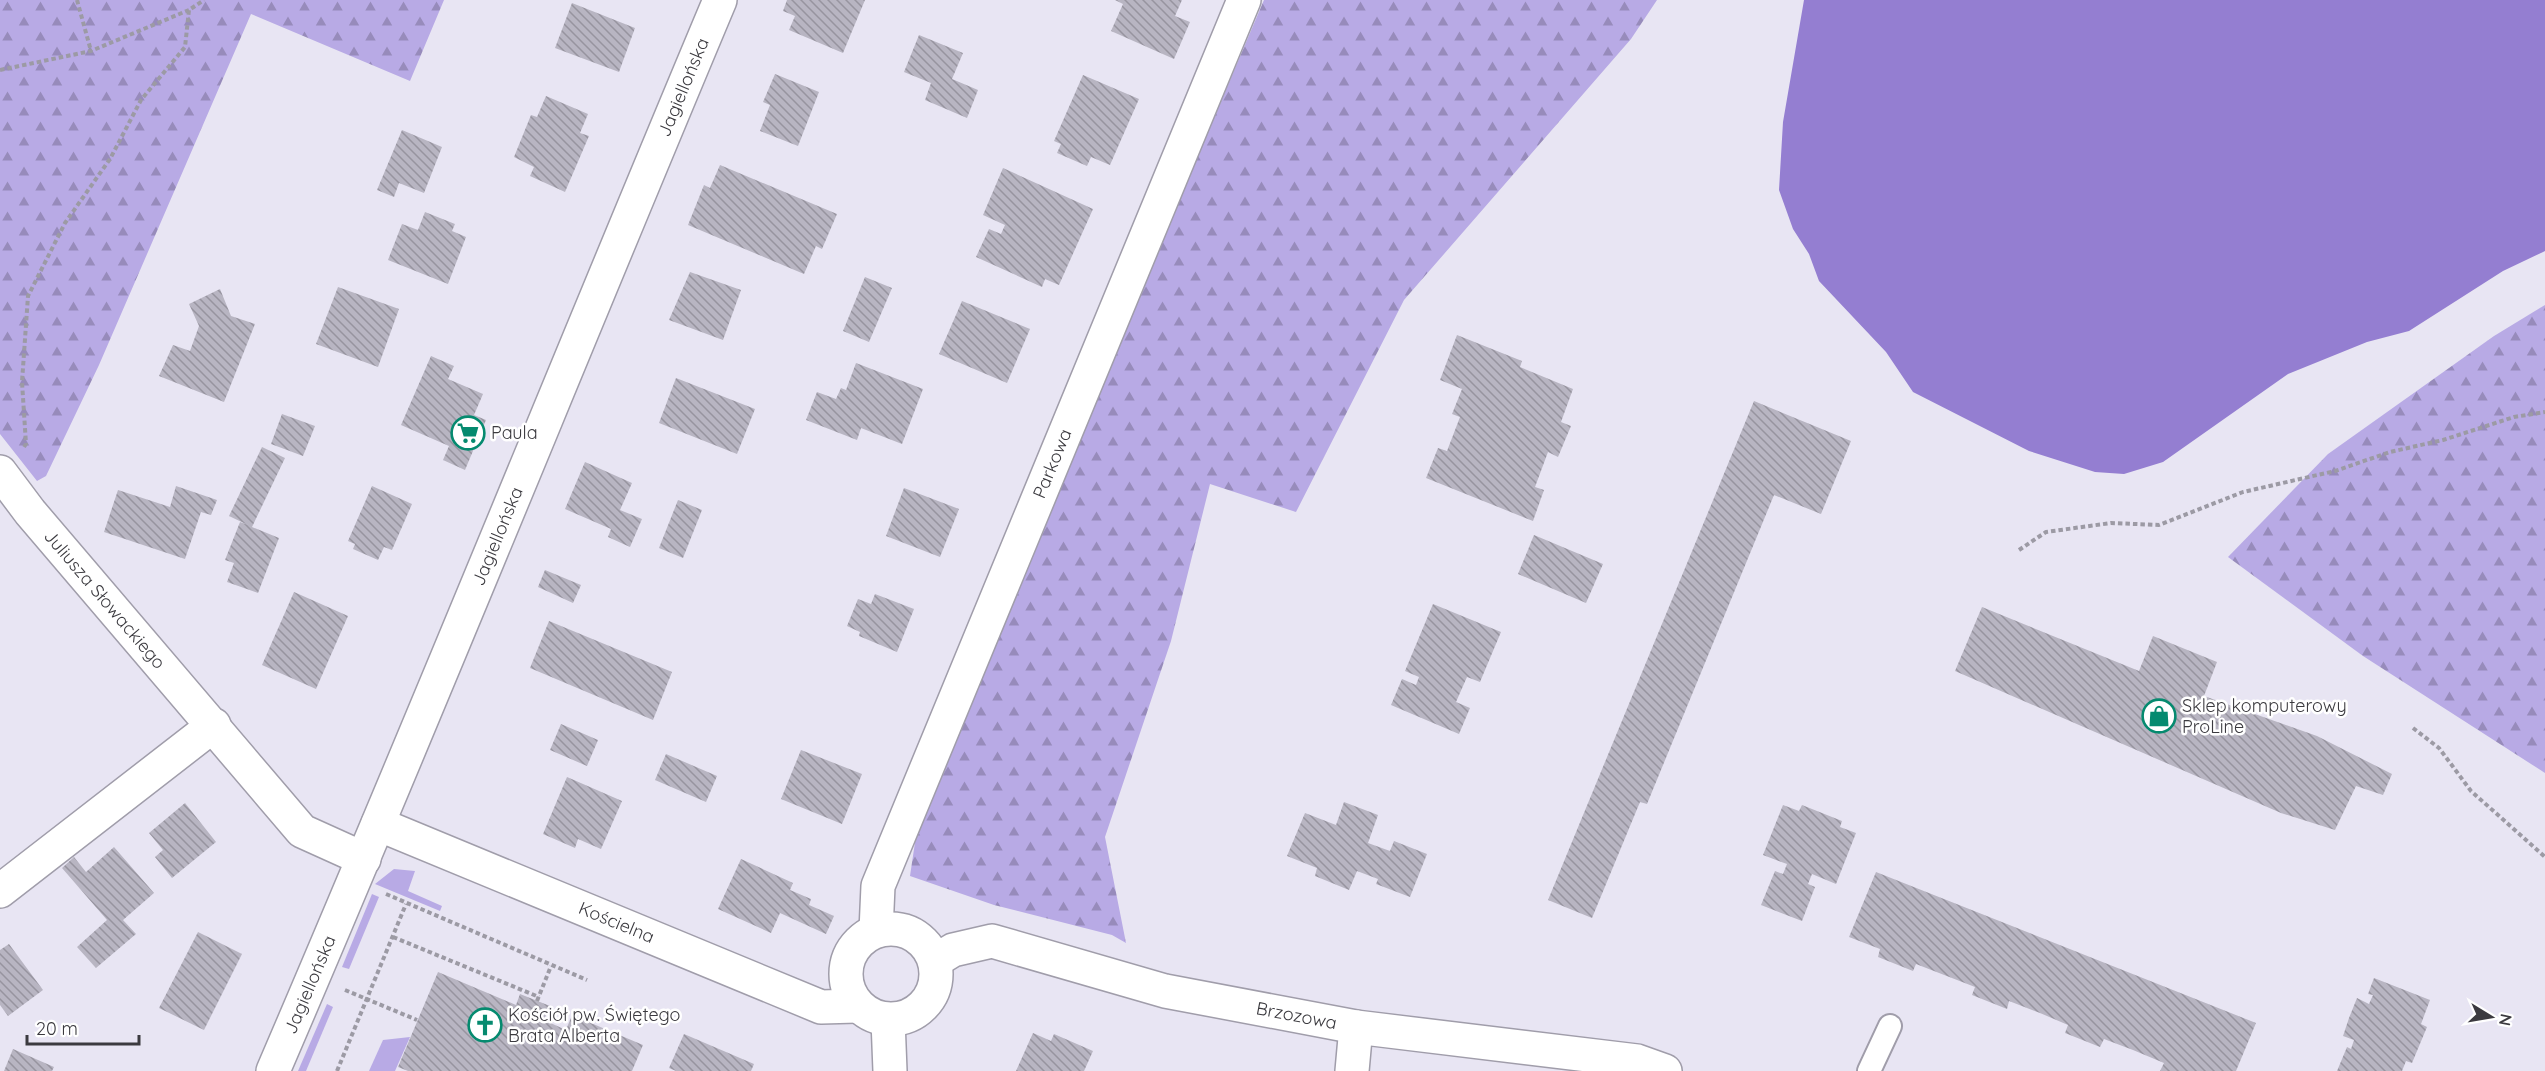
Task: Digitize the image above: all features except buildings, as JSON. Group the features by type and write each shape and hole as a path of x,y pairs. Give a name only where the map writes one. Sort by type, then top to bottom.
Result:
{"street":[{"name":"Jagiellońska","path":"273,1071 359,871 720,0"},
{"name":"Parkowa","path":"876,931 878,886 1244,0"},
{"name":"Juliusza Słowackiego","path":"1,473 30,512 214,725 302,831 359,871"},
{"path":"0,891 214,725"},
{"name":"Kościelna","path":"378,824 821,1007 857,1006"},
{"path":"894,928 912,933 926,945 935,961 936,979 931,996 913,1014 905,1018 888,1020 871,1016 857,1006 848,990 845,972 849,955 860,940 876,931 894,928"},
{"name":"Brzozowa","path":"935,961 953,950 992,941 1165,991 1356,1027 1564,1062 1637,1061 1665,1071"},
{"path":"888,1020 890,1071"},
{"path":"1352,1071 1356,1027"}],"lane":[{"path":"1869,1071 1890,1026"}],"path":[{"path":"77,0 91,51"},
{"path":"0,70 91,51 189,10 204,0"},
{"path":"1,473 26,444 22,382 28,296 65,223 110,159 141,100 185,46 189,10"},
{"path":"2019,550 2046,532 2111,523 2159,525 2243,492 2335,471 2390,452 2443,440 2514,417 2545,412"},
{"path":"2413,728 2439,748 2471,790 2545,857"},
{"path":"359,871 406,904 587,980"},
{"path":"337,1071 406,904"},
{"path":"393,937 538,999 551,965"},
{"path":"314,977 417,1020"}],"green space":[{"path":"0,0 444,0 410,81 251,14 99,365 46,476 37,481 0,434"},
{"path":"1264,0 1657,0 1631,39 1404,300 1296,512 1210,484 1171,641 1105,837 1126,943 1112,935 994,905 910,876 920,809"},
{"path":"2545,305 2545,773 2363,656 2228,557 2328,454 2494,336"},
{"path":"394,869 415,871 408,891 442,906 440,911 375,884"},
{"path":"372,894 379,897 349,969 342,967"},
{"path":"327,1004 333,1007 306,1071 298,1071"},
{"path":"410,1037 395,1071 369,1071 383,1040"}],"shaded area":[{"path":"1804,0 2545,0 2545,251 2503,271 2409,331 2367,342 2288,374 2163,462 2124,474 2095,472 2029,451 1913,392 1886,352 1819,281 1809,254 1793,229 1779,190 1783,122"}],"place":[{"name":"Paula","path":"468,433"},
{"name":"Sklep komputerowy ProLine","path":"2159,716"},
{"name":"Kościół pw. Świętego Brata Alberta","path":"485,1025"}]}
